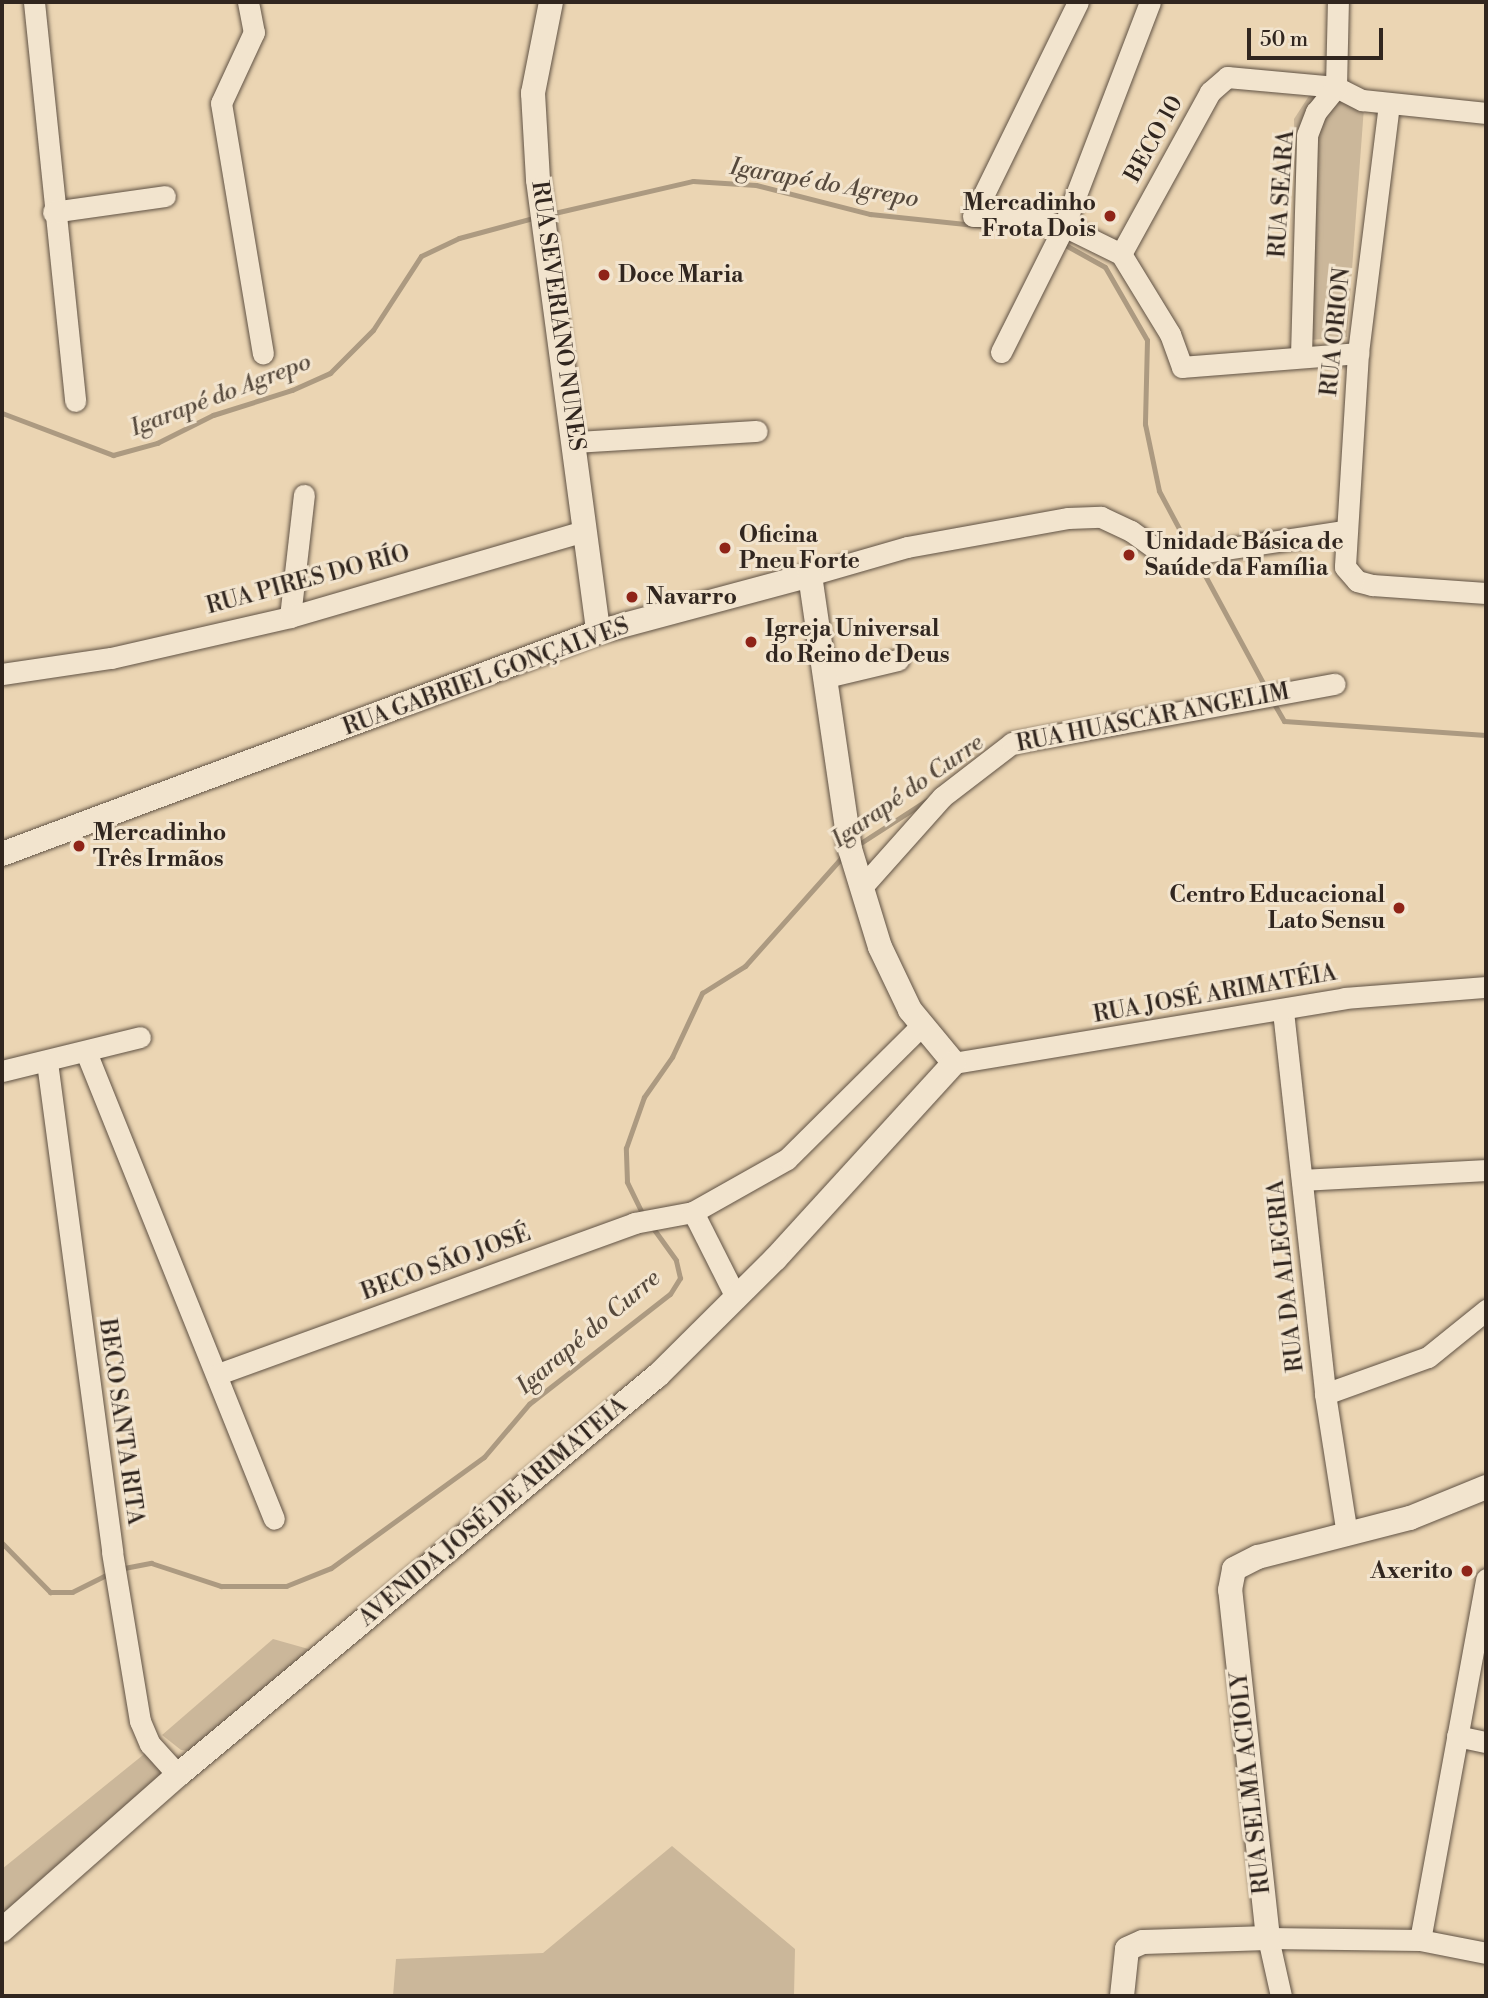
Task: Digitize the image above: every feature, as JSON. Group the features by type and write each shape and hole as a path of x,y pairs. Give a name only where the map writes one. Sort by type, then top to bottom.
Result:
{"street":[{"path":"34,2 53,212 75,401"},
{"path":"248,2 254,32 221,103 263,353"},
{"name":"RUA SEVERIANO NUNES","path":"551,2 533,93 541,204 576,442 598,632"},
{"path":"1078,2 973,216 1022,216 1064,226 1121,254 1170,334 1182,367 1301,355 1358,353"},
{"path":"1001,352 1064,226 1150,2"},
{"path":"1336,87 1338,2"},
{"name":"BECO 10","path":"1121,254 1210,92 1227,77 1336,87 1362,100 1486,113"},
{"name":"RUA SEARA","path":"1301,355 1307,135 1316,112 1336,87"},
{"name":"RUA ORION","path":"1389,104 1358,353 1344,531 1345,567 1357,581 1372,585 1486,593"},
{"path":"53,212 165,196"},
{"path":"576,442 757,431"},
{"path":"290,617 304,495"},
{"name":"RUA GABRIEL GONÇALVES","path":"2,854 598,632 906,547 1068,518 1101,517 1131,531 1164,555 1178,556 1344,531"},
{"name":"RUA PIRES DO RÍO","path":"2,674 111,658 290,617 585,531"},
{"path":"810,575 826,677 840,803 862,888 880,947 921,1026 954,1063"},
{"path":"826,677 898,660"},
{"name":"RUA HUASCAR ANGELIM","path":"862,888 942,797 1012,743 1335,684"},
{"name":"RUA JOSÉ ARIMATÉIA","path":"954,1063 1283,1011 1358,996 1486,987"},
{"name":"RUA DA ALEGRIA","path":"1283,1011 1325,1394 1347,1534"},
{"name":"BECO SÃO JOSÉ","path":"218,1374 634,1223 693,1212 787,1159 921,1026"},
{"path":"2,1071 140,1037"},
{"path":"86,1052 218,1374 274,1519"},
{"name":"BECO SANTA RITA","path":"47,1062 110,1538 140,1721 150,1744 178,1775"},
{"name":"AVENIDA JOSÉ DE ARIMATEIA","path":"2,1930 178,1775 604,1422 736,1297 954,1063"},
{"path":"1302,1180 1486,1170"},
{"path":"693,1212 736,1297"},
{"path":"1325,1394 1428,1357 1486,1310"},
{"path":"1347,1534 1410,1518 1486,1487"},
{"name":"RUA SELMA ACIOLY","path":"1281,1996 1268,1938 1230,1590 1234,1569 1258,1558 1347,1534"},
{"path":"1420,1940 1486,1579"},
{"path":"1457,1736 1486,1742"},
{"path":"1122,1996 1127,1949 1143,1942 1268,1938 1420,1940 1486,1953"}],"shaded area":[{"path":"1320,79 1364,107 1347,337 1298,341 1294,119"},
{"path":"273,1639 312,1650 191,1751 181,1750 162,1735"},
{"path":"148,1751 170,1776 2,1922 2,1869"},
{"path":"672,1846 795,1949 794,1996 393,1996 396,1959 543,1953"}],"waterway":[{"name":"Igarapé do Agrepo","path":"550,214 693,181 756,185 870,214 1041,232 1052,237"},
{"name":"Igarapé do Agrepo","path":"2,413 113,455 157,443 213,415 292,390 330,373 373,330 421,256 459,238 537,217"},
{"name":"Igarapé do Agrepo","path":"1060,242 1105,267 1147,340 1145,424 1159,491 1190,549"},
{"name":"Igarapé do Agrepo","path":"1195,557 1267,690"},
{"name":"Igarapé do Agrepo","path":"1273,702 1284,721 1486,735"},
{"name":"Igarapé do Curre","path":"856,846 927,800"},
{"name":"Igarapé do Curre","path":"644,1217 627,1182 626,1148 644,1097 672,1057 702,993 745,966 843,856"},
{"name":"Igarapé do Curre","path":"119,1569 151,1563 221,1586 286,1586 331,1568 484,1457 529,1404 670,1294 680,1278 676,1260 650,1224"},
{"name":"Igarapé do Curre","path":"2,1543 50,1592 72,1592 110,1573"}],"place":[{"name":"Mercadinho Frota Dois","path":"1110,216"},
{"name":"Doce Maria","path":"604,275"},
{"name":"Oficina Pneu Forte","path":"725,548"},
{"name":"Unidade Básica de Saúde da Família","path":"1129,555"},
{"name":"Navarro","path":"632,597"},
{"name":"Igreja Universal do Reino de Deus","path":"751,642"},
{"name":"Mercadinho Três Irmãos","path":"79,846"},
{"name":"Centro Educacional Lato Sensu","path":"1399,908"},
{"name":"Axerito","path":"1467,1571"}]}
